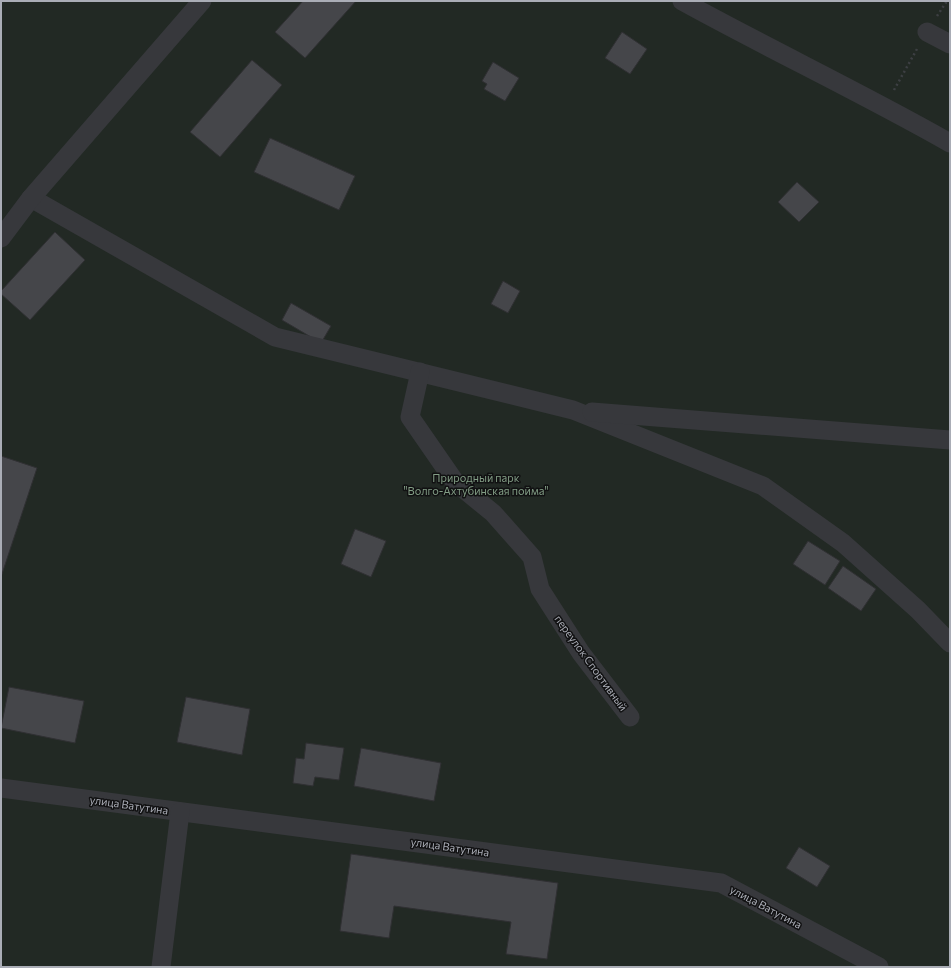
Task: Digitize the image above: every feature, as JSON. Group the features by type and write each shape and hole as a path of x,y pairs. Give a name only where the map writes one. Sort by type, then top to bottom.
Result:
{"street":[{"path":"1,238 31,198 202,1"},
{"path":"682,1 744,35 885,106 950,142"},
{"path":"928,32 950,44"},
{"path":"31,198 275,337 573,410 763,486 843,542 918,610 950,643"},
{"name":"переулок Спортивный","path":"420,372 410,417 455,482 493,513 532,557 540,589 581,653 630,717"},
{"path":"573,410 950,440"},
{"name":"улица Ватутина","path":"1,788 721,883 880,967"},
{"path":"161,967 180,812"}],"path":[{"path":"885,106 947,1"}],"green space":[{"name":"Природный парк \"Волго-Ахтубинская пойма\"","path":"1,1 950,1 950,967 1,967"}],"building":[{"path":"303,1 356,1 305,58 275,32"},
{"path":"622,32 647,49 630,74 605,58"},
{"path":"252,60 282,85 220,157 190,132"},
{"path":"493,62 519,78 505,101 484,89 487,84 482,81"},
{"path":"270,138 355,176 339,210 254,172"},
{"path":"797,182 819,202 799,222 778,202"},
{"path":"55,232 85,260 30,320 1,294 1,291"},
{"path":"503,281 520,291 508,313 491,304"},
{"path":"291,303 331,326 321,343 282,320"},
{"path":"1,456 37,468 1,577"},
{"path":"355,529 386,541 371,577 341,564"},
{"path":"808,541 840,561 825,585 793,564"},
{"path":"843,566 876,589 861,611 828,588"},
{"path":"9,687 84,701 75,743 1,728"},
{"path":"186,697 250,709 242,755 177,742"},
{"path":"306,743 344,748 339,780 315,777 313,786 293,783 296,758 304,759"},
{"path":"361,748 441,763 434,801 354,786"},
{"path":"799,847 830,866 817,887 786,868"},
{"path":"351,854 558,883 547,959 506,954 511,922 394,906 389,938 340,931"}]}
